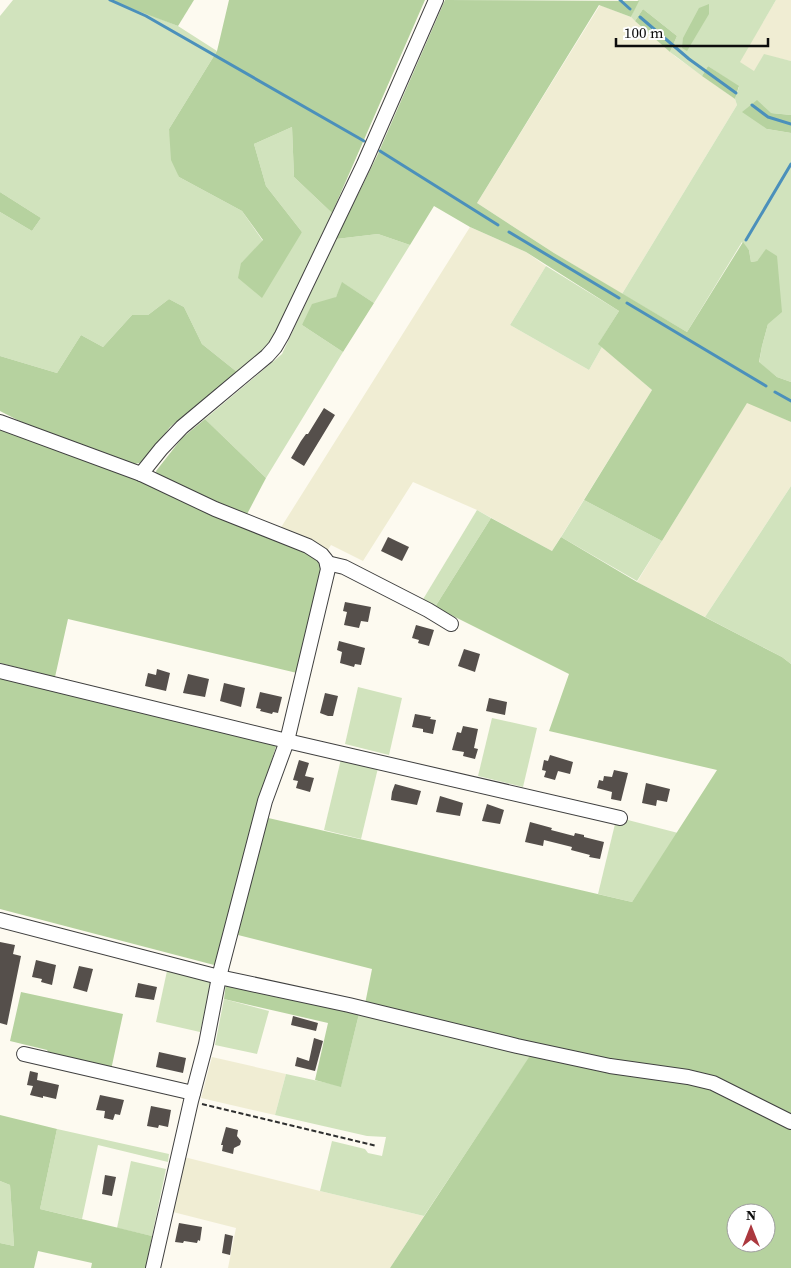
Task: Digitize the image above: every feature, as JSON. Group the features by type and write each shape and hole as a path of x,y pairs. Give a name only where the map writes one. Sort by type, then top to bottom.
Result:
{"street":[{"path":"141,474 182,427 267,356 275,347 364,164 436,0"},
{"path":"0,422 141,474 215,509 308,546 322,555 327,563 325,588 287,741 265,801 219,976 206,1044 153,1268"},
{"path":"327,563 344,567 428,610 451,624"},
{"path":"0,671 287,741 620,818"},
{"path":"0,920 219,976 610,1066 688,1077 713,1083 791,1122"},
{"path":"24,1054 192,1097"}],"path":[{"path":"192,1097 377,1146"}],"shaded area":[{"path":"776,0 791,0 791,61 764,55 754,72 739,62"},
{"path":"600,5 631,17 676,57 735,99 737,105 622,294 477,203"},
{"path":"470,227 526,252 546,266 510,325 589,370 602,347 652,390 552,551 477,510 413,482 363,561 331,545 326,553 280,529"},
{"path":"747,402 791,422 791,486 705,617 637,582"},
{"path":"212,1057 286,1074 275,1115 201,1098"},
{"path":"184,1157 424,1216 390,1268 228,1268 236,1228 173,1212"}],"green space":[{"path":"13,0 109,0 178,26 217,51 169,129 179,177 242,211 263,241 241,263 302,232 266,186 254,144 292,127 294,177 332,213 270,344 237,372 202,344 184,307 169,299 148,315 132,315 103,347 81,335 57,373 0,356 0,212 32,231 41,218 0,192 0,16"},
{"path":"109,0 194,0 178,26"},
{"path":"229,0 425,0 332,213 294,177 292,127 254,144 266,186 302,232 262,298 238,278 241,263 263,240 242,211 179,177 171,160 169,129 217,51"},
{"path":"445,0 639,1 631,17 599,5 477,203 554,253 687,332 743,242 749,250 751,262 757,261 766,249 777,256 782,312 768,324 759,362 777,377 791,382 791,422 747,403 662,541 584,500 652,390 598,344 619,311 526,252 470,227 434,206 410,245 378,234 336,239 377,156"},
{"path":"638,0 776,0 740,62 754,71 764,54 791,61 791,115 771,113 767,129 791,133 791,382 777,377 759,363 768,324 766,250 757,261 751,262 749,250 742,242 687,332 622,294 737,105 735,99 739,87 708,66 702,76 670,52 677,36 643,9 635,21 631,17"},
{"path":"709,4 709,14 687,51 682,48 683,38 699,8"},
{"path":"643,9 677,36 670,52 635,21"},
{"path":"708,66 739,86 735,99 702,76"},
{"path":"757,100 771,113 791,115 791,133 767,129 742,112"},
{"path":"0,192 41,218 32,231 0,212"},
{"path":"378,234 410,245 374,303 343,283 336,297 302,325 343,352 266,478 205,419 282,354 336,239"},
{"path":"546,266 619,311 599,343 602,347 589,370 510,325"},
{"path":"342,282 374,303 343,352 302,325 312,304 336,297"},
{"path":"169,299 184,307 202,344 237,372 170,427 144,462 130,465 33,428 0,411 0,356 57,373 81,335 103,347 132,315 148,315"},
{"path":"205,419 266,478 245,518 158,480 156,471 182,438"},
{"path":"0,425 312,552 322,570 297,673 68,619 55,677 0,663"},
{"path":"791,486 791,664 782,657 705,617"},
{"path":"584,500 662,541 637,581 561,537"},
{"path":"477,510 491,518 435,607 422,601"},
{"path":"491,518 552,551 561,537 637,582 782,657 791,664 791,1268 390,1268 535,1048 365,1004 372,969 238,935 264,817 632,902 717,770 549,731 569,674 435,607"},
{"path":"0,677 277,743 257,809 218,966 0,909"},
{"path":"358,687 402,698 389,755 345,744"},
{"path":"492,718 537,728 523,787 478,776"},
{"path":"341,759 378,768 361,839 324,830"},
{"path":"624,819 678,833 632,902 598,894 615,824"},
{"path":"167,971 212,982 200,1032 156,1022"},
{"path":"226,983 359,1014 341,1087 315,1080 328,1023 224,999"},
{"path":"21,992 123,1014 111,1070 50,1055 47,1050 10,1041"},
{"path":"224,999 269,1011 257,1054 215,1045"},
{"path":"359,1014 533,1052 424,1216 320,1191 332,1141 365,1149 368,1153 382,1156 386,1137 367,1136 275,1115 286,1074 341,1086"},
{"path":"0,1115 57,1129 40,1209 152,1236 146,1268 91,1268 92,1263 38,1251 34,1268 0,1268 0,1243 14,1246 10,1185 0,1181"},
{"path":"57,1129 169,1154 168,1162 98,1145 82,1219 40,1209"},
{"path":"131,1161 166,1169 152,1236 117,1228"},
{"path":"0,1181 10,1185 14,1246 0,1243"}],"building":[{"path":"324,408 335,415 304,466 291,458"},
{"path":"388,537 409,547 402,561 381,551"},
{"path":"345,602 371,607 368,622 361,621 359,628 344,625 347,612 343,611"},
{"path":"416,625 434,630 429,646 418,643 419,640 412,638"},
{"path":"339,641 365,648 361,665 355,664 354,667 340,663 342,652 337,650"},
{"path":"464,649 480,654 475,672 458,666"},
{"path":"157,669 170,673 166,691 145,686 148,673 156,675"},
{"path":"188,674 209,679 205,697 183,693"},
{"path":"224,683 245,688 241,707 220,701"},
{"path":"260,692 282,697 278,713 273,712 272,714 256,708"},
{"path":"325,693 338,696 333,716 320,713"},
{"path":"489,698 507,702 505,715 486,711"},
{"path":"415,714 431,717 430,719 436,720 433,734 423,732 423,729 412,727"},
{"path":"463,726 478,729 474,748 478,749 475,759 463,756 464,752 452,750 457,732 461,733"},
{"path":"550,755 573,762 570,774 558,771 555,780 544,777 546,771 542,770 544,760 548,761"},
{"path":"299,760 309,763 305,776 314,778 310,792 296,788 298,781 293,780"},
{"path":"614,770 628,773 621,801 611,799 612,792 597,788 599,780 603,781 604,776 612,777"},
{"path":"646,783 670,789 667,802 657,800 656,806 642,803"},
{"path":"395,784 421,791 417,805 391,800"},
{"path":"440,796 463,803 460,816 436,812"},
{"path":"487,804 504,810 500,824 482,821"},
{"path":"530,822 552,828 551,830 574,836 575,833 584,835 584,837 604,842 600,859 571,850 572,847 544,840 543,846 525,842"},
{"path":"0,942 15,945 13,954 21,956 7,1025 0,1023"},
{"path":"36,960 56,965 52,985 41,982 42,979 32,977"},
{"path":"79,966 93,969 87,992 73,988"},
{"path":"138,983 157,987 154,1000 135,997"},
{"path":"293,1016 318,1023 316,1031 291,1025"},
{"path":"314,1038 323,1041 315,1071 295,1066 297,1057 309,1061"},
{"path":"159,1052 186,1058 183,1073 156,1067"},
{"path":"30,1071 38,1073 37,1080 59,1085 56,1099 30,1095 33,1086 27,1085"},
{"path":"100,1095 124,1100 120,1115 115,1114 113,1120 104,1118 105,1111 96,1110"},
{"path":"151,1106 171,1110 168,1127 159,1125 158,1128 147,1126"},
{"path":"226,1127 238,1130 237,1136 241,1141 240,1145 234,1148 233,1154 222,1151 223,1145 221,1145"},
{"path":"105,1175 116,1177 112,1196 102,1194"},
{"path":"179,1223 202,1227 200,1241 198,1240 197,1243 175,1242"},
{"path":"225,1234 233,1236 230,1255 222,1253"}],"waterway":[{"path":"110,0 146,16 364,141"},
{"path":"620,0 630,9"},
{"path":"640,17 689,59 736,93"},
{"path":"752,105 768,117 791,124"},
{"path":"380,151 498,225"},
{"path":"746,240 791,164"},
{"path":"509,232 619,298"},
{"path":"627,303 766,386"},
{"path":"775,392 791,401"}]}
